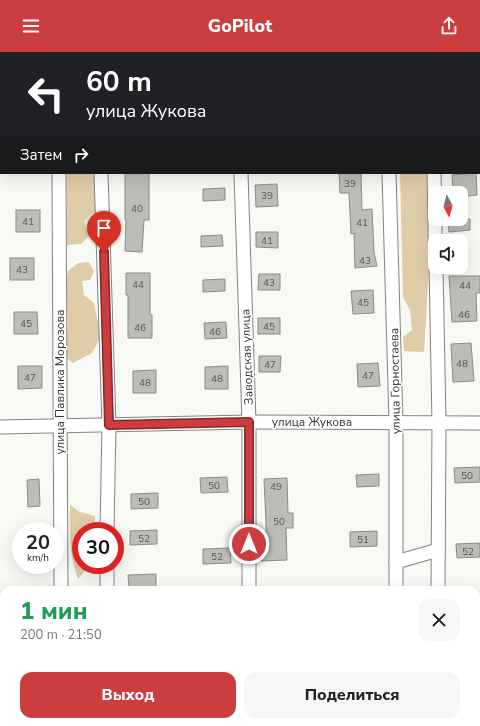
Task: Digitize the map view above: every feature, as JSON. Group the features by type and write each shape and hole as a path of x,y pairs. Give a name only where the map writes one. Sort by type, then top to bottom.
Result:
{"street":[{"name":"улица Павлика Морозова","path":"59,174 62,586"},
{"path":"101,174 109,425 108,522"},
{"name":"Заводская улица","path":"241,174 249,422 249,586"},
{"name":"улица Горностаева","path":"389,174 396,423 396,586"},
{"path":"434,174 434,186"},
{"path":"436,274 439,423 438,586"},
{"name":"улица Жукова","path":"0,427 60,427 249,422 480,423"},
{"path":"396,562 438,550"},
{"path":"107,574 107,586"}],"shaded area":[{"path":"67,174 93,174 97,187 97,209 84,221 89,236 81,244 67,245"},
{"path":"400,174 428,174 429,274 424,352 404,351 403,337 412,330 410,310 403,297"},
{"path":"89,262 94,271 90,280 82,281 84,295 94,303 101,337 92,353 73,363 65,357 68,326 66,282 68,271 78,263"},
{"path":"70,505 80,512 95,516 95,522 72,522 72,556"},
{"path":"76,574 82,574 78,579"}],"building":[{"path":"125,174 149,174 149,220 144,220 142,252 125,251"},
{"path":"339,174 361,174 362,210 372,209 374,252 377,266 355,268 354,233 351,234 349,193 340,193"},
{"path":"476,174 477,195 468,196 468,186 453,186 452,175"},
{"path":"277,184 278,206 256,207 255,185"},
{"path":"225,188 225,200 203,201 203,189"},
{"path":"16,210 40,210 40,232 16,232"},
{"path":"468,219 470,219 470,230 449,232 449,226 468,226"},
{"path":"256,232 278,232 278,248 256,247"},
{"path":"222,235 223,246 201,247 201,236"},
{"path":"10,258 34,258 34,280 10,280"},
{"path":"126,273 150,273 150,315 152,315 152,338 128,338 128,295 126,295"},
{"path":"259,274 280,274 280,290 258,290"},
{"path":"449,276 480,276 480,293 476,293 477,321 452,322"},
{"path":"225,279 225,291 203,292 203,280"},
{"path":"373,290 374,313 353,314 351,291"},
{"path":"14,312 37,312 38,334 14,334"},
{"path":"258,318 280,318 280,334 258,334"},
{"path":"226,322 227,338 205,339 204,323"},
{"path":"471,343 474,381 453,382 451,344"},
{"path":"259,356 281,356 280,372 259,372"},
{"path":"378,363 380,386 358,387 357,364"},
{"path":"18,366 42,366 42,388 18,389"},
{"path":"228,366 228,389 205,389 205,367"},
{"path":"156,370 156,393 133,393 133,371"},
{"path":"480,467 480,482 455,483 454,468"},
{"path":"379,474 379,486 357,487 356,475"},
{"path":"227,477 228,492 201,493 200,478"},
{"path":"287,478 288,513 293,513 293,528 286,528 287,560 260,561 260,547 267,546 264,479"},
{"path":"39,479 40,506 28,507 27,480"},
{"path":"158,493 158,508 131,509 131,494"},
{"path":"157,530 157,544 130,545 130,531"},
{"path":"377,531 377,546 350,547 350,532"},
{"path":"480,543 480,557 457,558 456,544"},
{"path":"230,548 231,563 203,564 203,549"},
{"path":"156,574 156,586 129,586 128,575"}],"route":[{"path":"104,252 109,425 249,422 249,544"}]}
